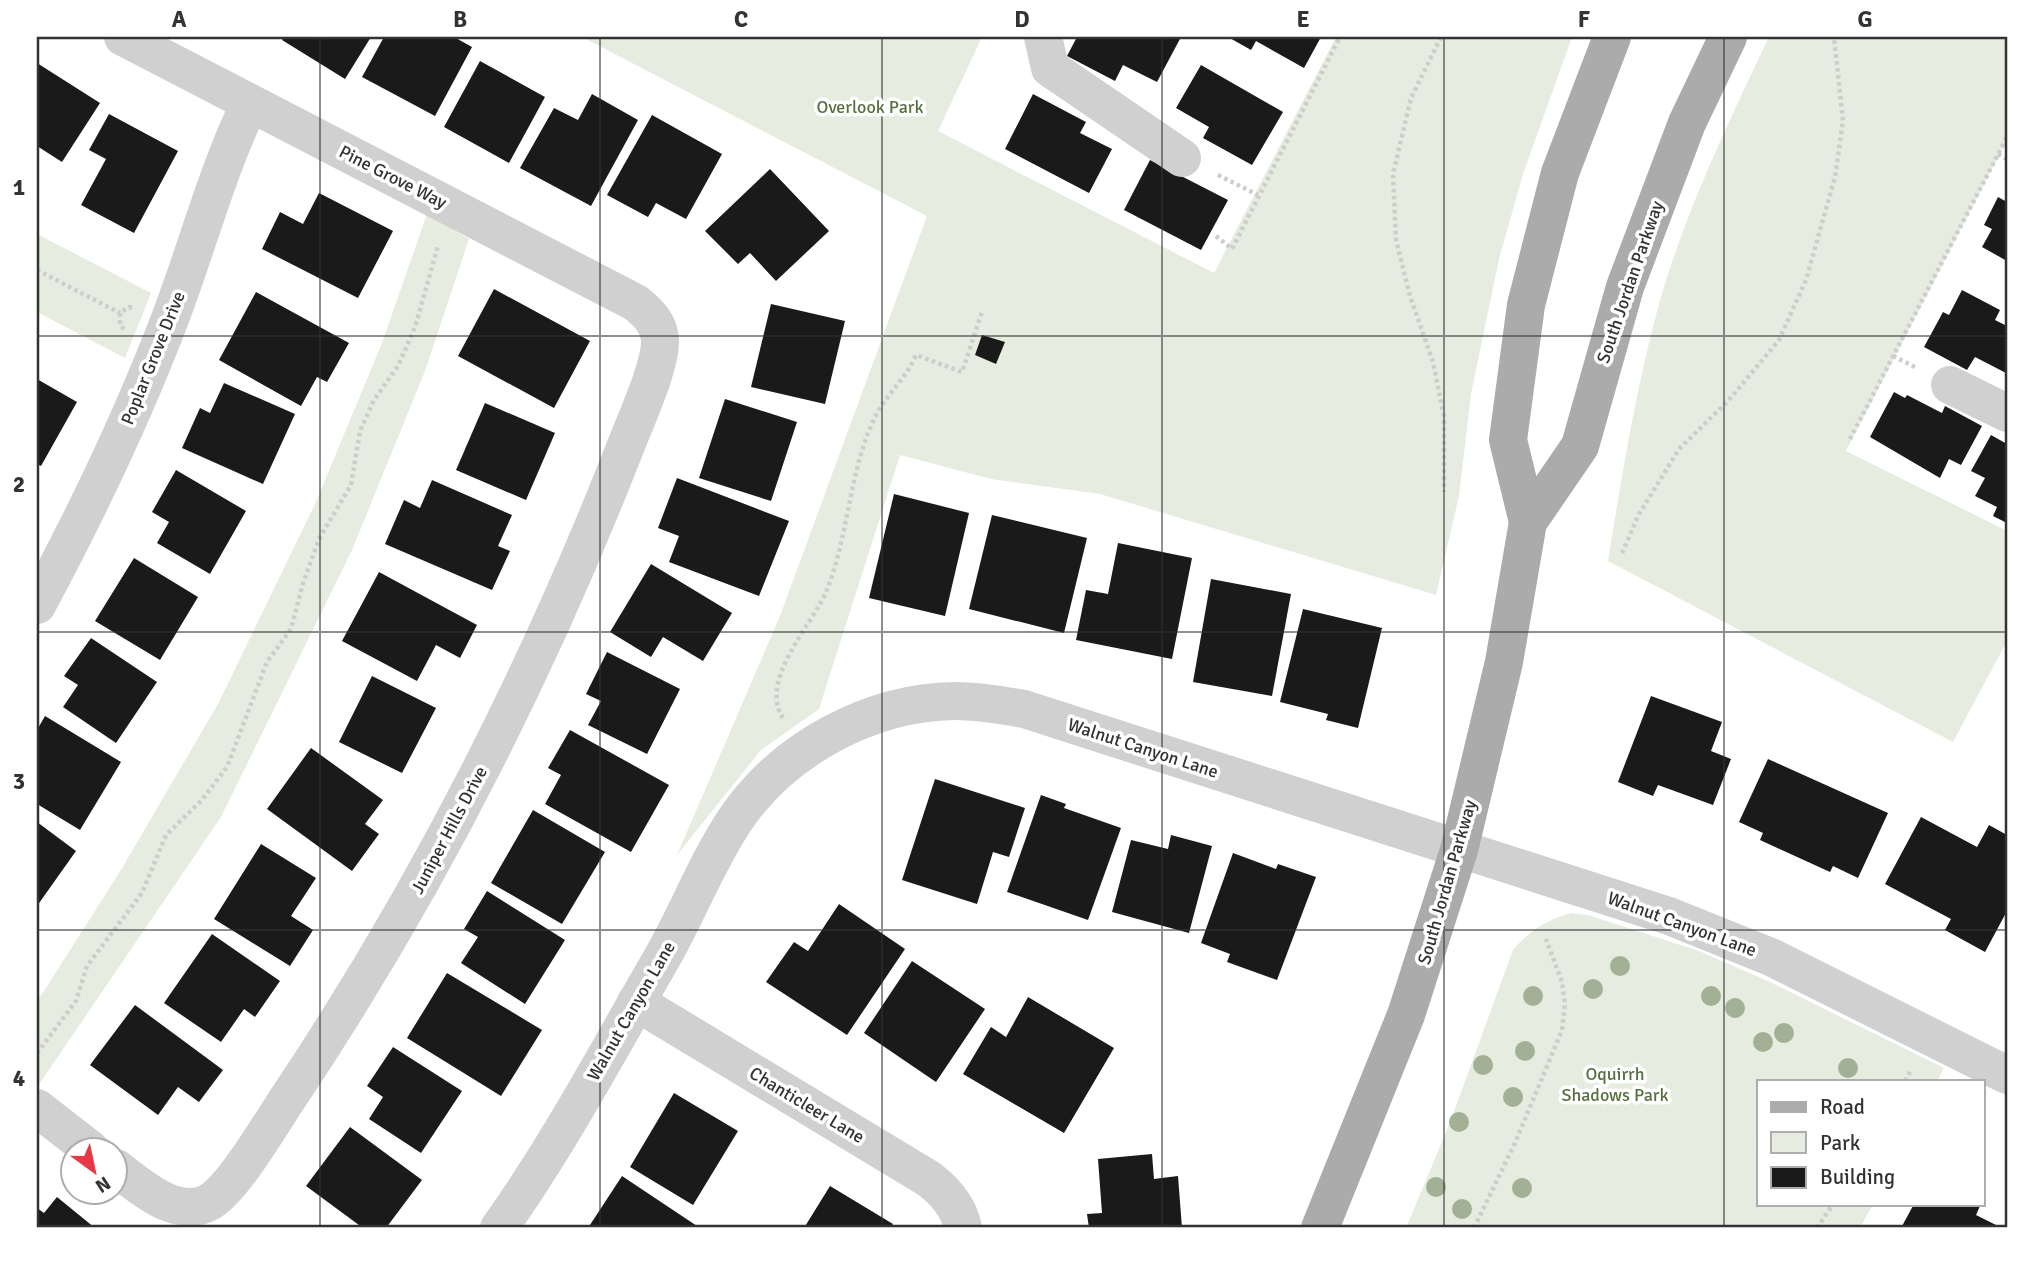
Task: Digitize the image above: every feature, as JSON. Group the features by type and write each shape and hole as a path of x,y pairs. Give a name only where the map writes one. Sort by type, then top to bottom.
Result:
{"main road":[{"name":"South Jordan Parkway","path":"1320,1228 1406,1015 1459,850 1504,662 1528,522 1508,440 1526,306 1560,173 1612,37"},
{"name":"South Jordan Parkway","path":"1528,522 1580,446 1625,287 1688,123 1728,37"}],"street":[{"name":"Pine Grove Way","path":"122,37 636,303 648,313 657,326"},
{"path":"1043,37 1050,68 1182,158"},
{"name":"Poplar Grove Drive","path":"37,605 49,553 137,399 179,293 223,163 250,103"},
{"name":"Juniper Hills Drive","path":"130,1178 178,1207 195,1207 211,1200 223,1189 265,1132 340,1019 449,832 534,663 589,539 638,413 657,357 660,341 657,326"},
{"path":"1950,385 2007,413"},
{"name":"Walnut Canyon Lane","path":"499,1228 576,1106 734,822 749,801 787,765 831,734 889,711 920,704 955,701 1024,709 1669,916 1773,958 2007,1075"},
{"name":"Chanticleer Lane","path":"636,1002 929,1179 944,1191 963,1226"},
{"path":"37,1108 73,1136"}],"path":[{"path":"1216,236 1232,249 1340,37"},
{"path":"1441,37 1411,98 1393,174 1396,240 1410,296 1433,362 1444,417 1444,492"},
{"path":"1622,553 1639,514 1678,449 1729,400 1779,340 1806,280 1835,177 1843,121 1834,37"},
{"path":"1850,439 2007,137"},
{"path":"1998,154 2007,159"},
{"path":"37,1053 76,1001 87,966 111,930 142,893 166,835 202,800 227,767 267,662 291,629 303,583 319,540 351,485 360,431 374,400 398,366 415,327 439,243"},
{"path":"37,270 120,313"},
{"path":"789,728 779,713 777,692 784,665 826,592 866,442 880,407 908,373 916,355 962,372 982,312"},
{"path":"1474,1228 1531,1108 1562,1030 1565,1004 1562,982 1546,939"},
{"path":"1816,1228 1832,1206"}],"green space":[{"name":"Overlook Park","path":"582,37 982,37 938,131 1214,273 1336,37 1572,37 1523,174 1499,259 1471,394 1459,496 1436,595 1100,494 991,479 900,455 819,709 761,750 677,855 780,616 927,216"},
{"path":"1769,37 2007,37 2007,140 1846,451 2007,531 2007,641 1953,742 1608,561 1636,400 1659,304 1681,236 1708,168"},
{"path":"427,214 469,239 425,371 352,550 221,817 40,1083 37,1081 37,1002 121,870 218,704 316,502 382,343"},
{"path":"37,234 151,293 125,358 37,312"},
{"name":"Oquirrh Shadows Park","path":"1571,913 1588,915 1699,951 1770,982 1944,1068 1938,1080 1757,1080 1757,1206 1872,1206 1860,1228 1406,1228 1449,1125 1513,950 1525,937 1554,919"}],"building":[{"path":"284,37 371,37 345,79 282,40"},
{"path":"384,37 454,37 472,47 435,116 362,77"},
{"path":"1077,37 1181,37 1157,82 1123,65 1115,81 1067,56"},
{"path":"1228,37 1321,37 1304,68 1256,41 1251,50"},
{"path":"480,61 545,97 509,163 444,127"},
{"path":"37,63 100,103 62,162 37,146"},
{"path":"1201,65 1283,112 1252,165 1203,138 1209,127 1176,108"},
{"path":"592,94 638,120 591,206 520,168 554,108 578,120"},
{"path":"1033,94 1086,122 1080,133 1112,149 1089,193 1005,149"},
{"path":"109,114 178,151 134,233 81,205 106,159 89,150"},
{"path":"652,115 722,154 686,219 656,203 648,217 607,195"},
{"path":"1150,160 1228,200 1201,250 1124,210"},
{"path":"770,169 829,231 776,281 750,253 738,264 705,231"},
{"path":"319,193 393,231 358,298 262,249 280,212 303,224"},
{"path":"1998,197 2007,202 2007,261 1982,247 1992,229 1984,225"},
{"path":"494,289 590,341 554,408 458,356"},
{"path":"1962,290 2000,310 1995,320 2007,326 2006,373 1975,357 1967,370 1924,347 1943,312 1949,315"},
{"path":"256,292 349,343 327,382 317,377 301,406 219,360"},
{"path":"771,304 845,321 825,404 751,387"},
{"path":"982,335 1005,342 996,364 975,355"},
{"path":"37,379 77,402 41,466 37,464"},
{"path":"224,383 295,414 263,484 182,448 200,408 210,413"},
{"path":"1894,392 1905,398 1907,395 1942,413 1945,406 1982,426 1961,465 1949,459 1940,478 1870,437"},
{"path":"725,399 797,422 771,501 699,478"},
{"path":"485,403 555,433 526,500 456,470"},
{"path":"1991,435 2007,444 2007,523 1993,516 1997,507 1975,496 1985,478 1971,471"},
{"path":"176,470 246,511 210,574 157,543 169,522 152,512"},
{"path":"677,478 789,521 759,596 669,562 679,536 658,528"},
{"path":"432,480 512,515 498,546 510,551 492,590 385,544 404,500 420,508"},
{"path":"894,494 969,513 945,616 869,598"},
{"path":"992,515 1087,538 1064,633 969,609"},
{"path":"1118,543 1192,558 1172,659 1076,640 1086,590 1108,594"},
{"path":"134,558 198,597 160,660 95,621"},
{"path":"651,564 732,613 703,661 663,637 651,657 610,632"},
{"path":"379,572 477,625 460,658 436,645 417,681 342,641"},
{"path":"1211,579 1291,594 1272,696 1193,682"},
{"path":"1303,609 1382,628 1358,728 1326,720 1328,714 1280,702"},
{"path":"91,638 157,682 116,743 63,707 78,685 64,676"},
{"path":"607,652 680,689 647,754 588,725 601,701 586,694"},
{"path":"372,676 436,708 402,773 339,742"},
{"path":"1651,696 1722,722 1711,751 1731,759 1713,805 1658,785 1653,796 1618,782"},
{"path":"45,716 121,762 80,830 37,804 37,730"},
{"path":"570,730 669,785 631,852 545,804 561,775 548,768"},
{"path":"311,748 383,800 365,824 379,834 352,871 267,809"},
{"path":"1768,759 1888,813 1858,878 1833,866 1830,872 1760,840 1763,833 1739,822"},
{"path":"935,779 1025,808 1009,857 993,852 977,904 902,880"},
{"path":"1041,795 1066,804 1064,808 1121,828 1088,920 1007,892"},
{"path":"533,810 605,852 562,924 491,883"},
{"path":"1921,817 1977,847 1989,825 2007,835 2007,911 1985,952 1945,930 1951,919 1885,884"},
{"path":"37,822 76,851 37,906"},
{"path":"1171,835 1212,846 1189,933 1112,912 1131,840 1168,849"},
{"path":"261,844 316,878 291,916 313,930 290,966 214,919"},
{"path":"1233,853 1276,869 1278,864 1316,877 1277,980 1227,962 1230,954 1201,943"},
{"path":"487,891 565,940 525,1004 461,963 478,937 464,929"},
{"path":"839,904 905,949 847,1035 766,982 794,942 808,951"},
{"path":"212,934 280,981 255,1017 244,1009 221,1042 164,1003"},
{"path":"912,961 985,1009 936,1082 864,1033"},
{"path":"447,973 542,1030 501,1096 407,1038"},
{"path":"1028,997 1114,1048 1064,1133 963,1074 991,1027 1006,1037"},
{"path":"135,1005 223,1070 199,1102 178,1087 158,1115 90,1065"},
{"path":"393,1047 462,1091 421,1153 369,1119 383,1097 367,1086"},
{"path":"674,1093 738,1131 693,1205 630,1167"},
{"path":"350,1127 422,1180 386,1228 363,1228 306,1186"},
{"path":"1152,1154 1154,1179 1178,1176 1182,1228 1089,1228 1087,1214 1102,1213 1098,1159"},
{"path":"622,1176 700,1228 588,1228"},
{"path":"830,1186 893,1224 890,1228 804,1228"},
{"path":"57,1197 60,1206 68,1206 95,1228 37,1228 37,1208 44,1213"},
{"path":"1913,1206 1980,1206 1976,1215 2002,1228 1901,1228"}]}
